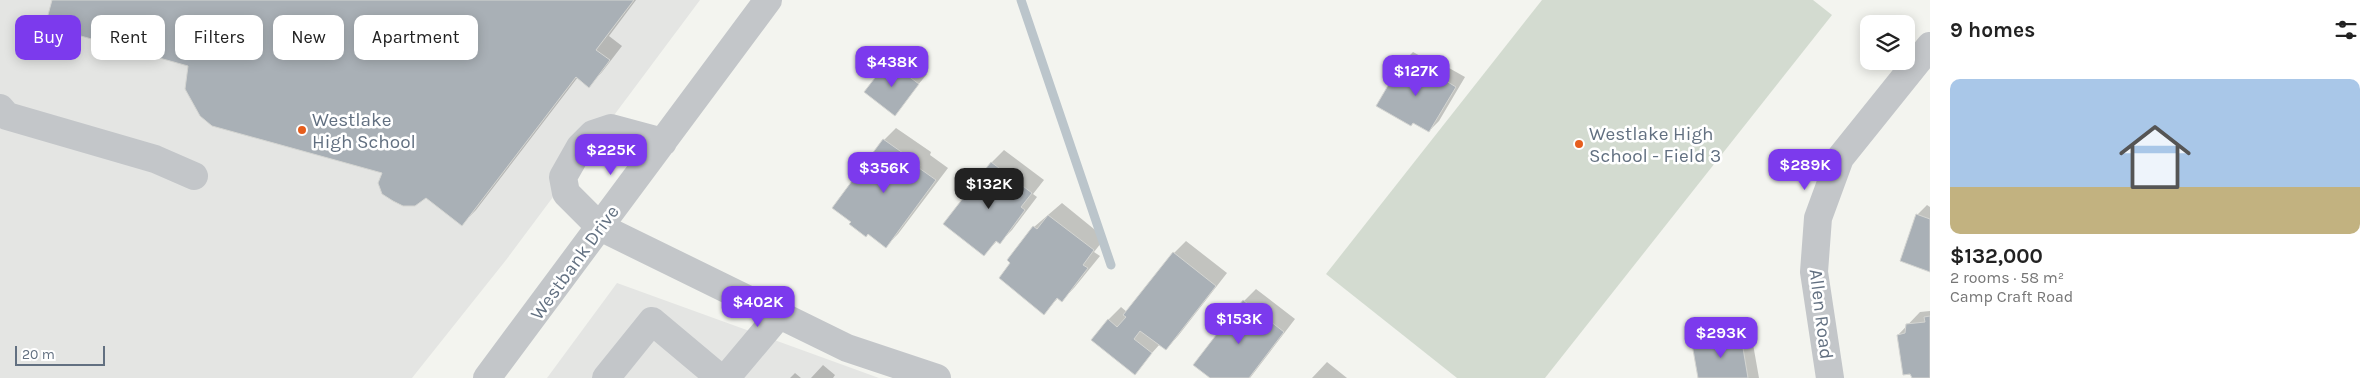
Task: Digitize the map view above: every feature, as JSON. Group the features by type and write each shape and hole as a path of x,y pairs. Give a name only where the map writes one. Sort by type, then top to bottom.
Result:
{"street":[{"name":"Westbank Drive","path":"487,378 768,0"},
{"name":"Allen Road","path":"1830,378 1814,272 1818,218 1840,158 1930,46"},
{"path":"0,108 7,116 155,159 194,176"},
{"path":"663,142 611,128 593,134 580,147 563,177 566,193 600,227 847,348 937,378"},
{"path":"726,378 779,315"},
{"path":"606,378 652,321 720,378"}],"shaded area":[{"name":"Westlake High School","path":"0,0 700,0 506,260 412,378 0,378"},
{"name":"Westlake High School - Field 3","path":"1542,0 1813,0 1832,15 1545,378 1457,378 1326,274"},
{"path":"617,283 879,378 547,378"}],"building":[{"name":"Westlake High School","path":"52,0 634,0 596,50 610,60 589,88 576,77 462,226 426,198 415,206 403,206 382,194 378,183 382,173 212,126 200,116 185,89 188,66 165,60 165,15 91,15 91,39 81,36 81,15 48,15"},
{"path":"1403,60 1436,80 1438,76 1456,87 1429,132 1413,123 1411,126 1376,106"},
{"path":"888,61 919,84 895,116 864,92"},
{"path":"883,139 920,165 919,168 936,180 886,248 868,234 866,237 849,224 851,222 832,208"},
{"path":"991,162 1032,193 1021,207 1025,210 1000,244 996,241 984,256 943,224"},
{"path":"1916,214 1930,219 1930,272 1900,261"},
{"path":"1048,215 1094,250 1083,265 1088,268 1062,302 1057,298 1044,315 999,278 1010,263 1007,260 1033,226 1037,229"},
{"path":"1173,252 1216,286 1166,350 1140,331 1134,339 1152,353 1135,375 1091,340 1108,319 1117,327 1126,317 1123,315"},
{"path":"1243,300 1284,332 1249,378 1210,378 1193,365"},
{"path":"1930,316 1930,378 1912,378 1910,374 1903,375 1897,335 1905,333 1906,324 1925,322 1924,317"},
{"path":"1741,336 1748,378 1698,378 1692,344"}],"waterway":[{"path":"1021,0 1111,265"}],"place":[{"name":"Westlake High School","path":"302,130"},
{"name":"Westlake High School - Field 3","path":"1579,144"}]}
